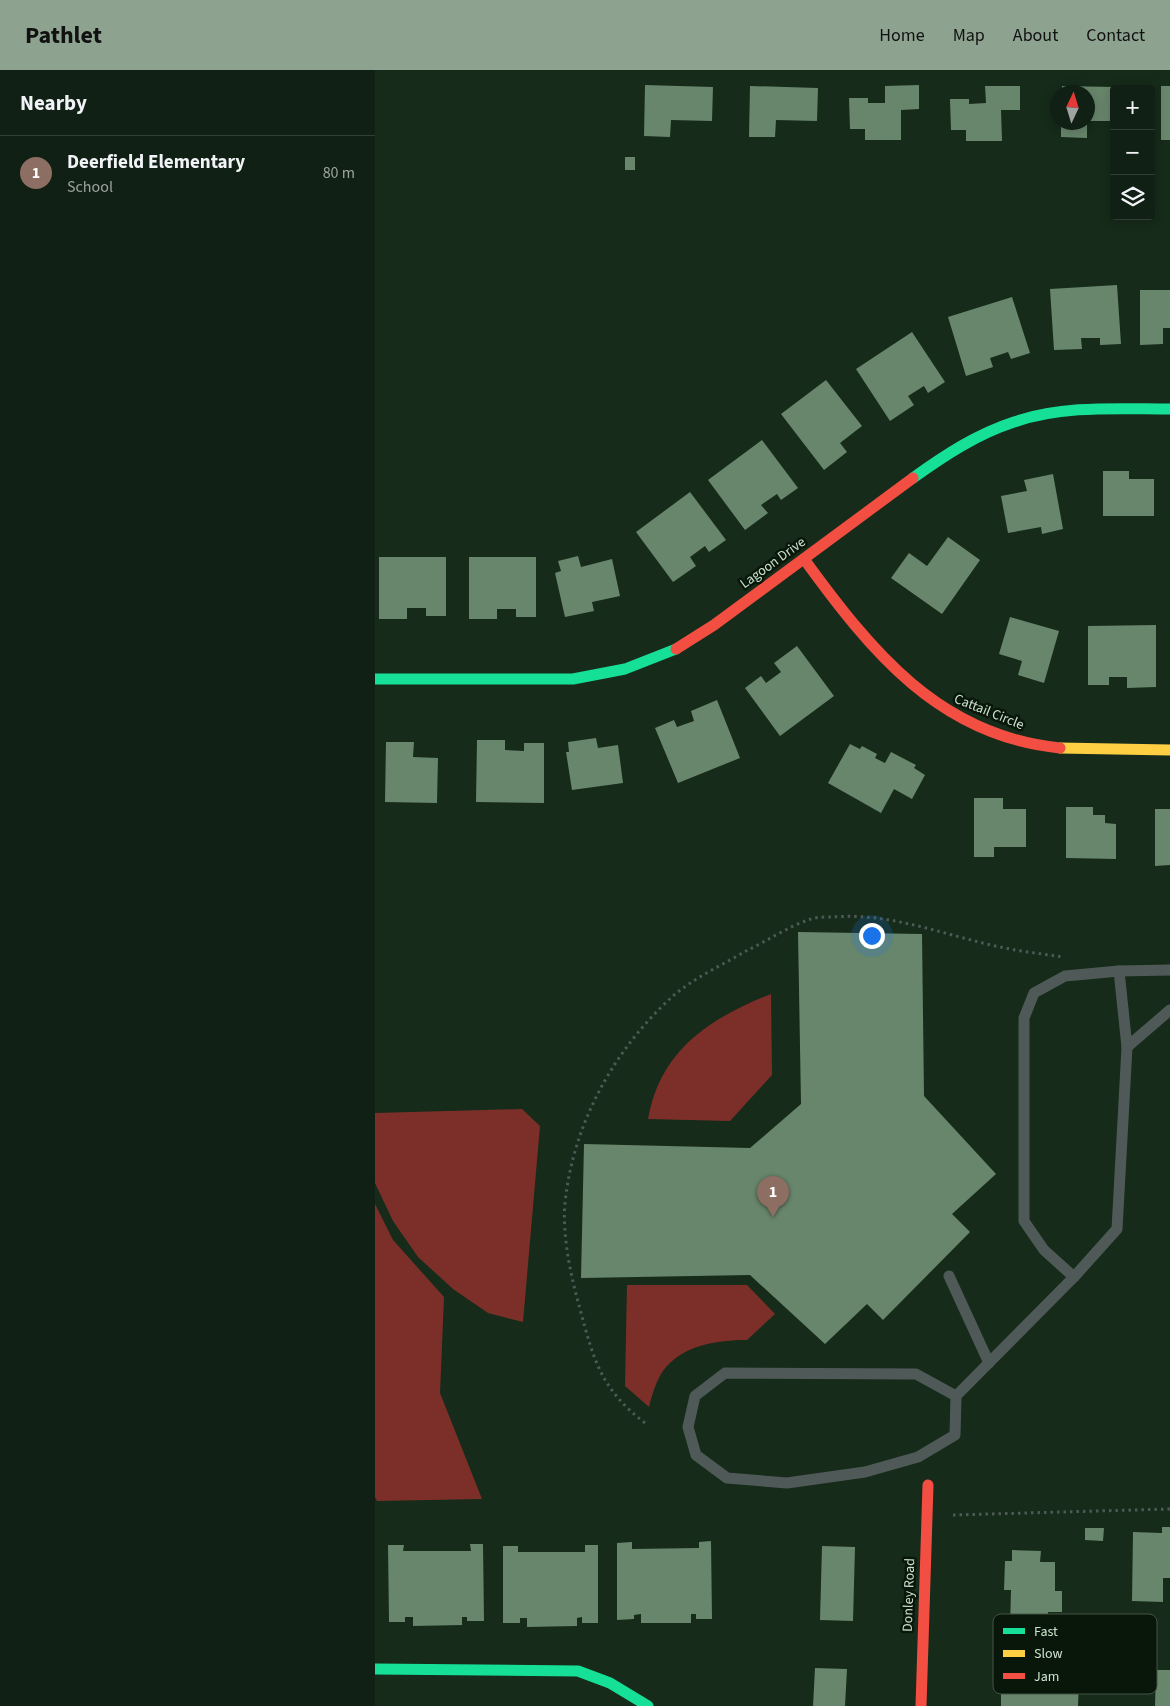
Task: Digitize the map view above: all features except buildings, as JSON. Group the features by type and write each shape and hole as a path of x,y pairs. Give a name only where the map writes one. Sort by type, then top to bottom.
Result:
{"street":[{"name":"Lagoon Drive","path":"375,679 573,679 600,676 638,666 676,650 930,466 968,442 996,428 1064,412 1170,409"},
{"name":"Cattail Circle","path":"804,559 859,633 891,668 938,706 964,720 1010,738 1047,747 1170,750"},
{"name":"Donley Road","path":"921,1706 928,1486"},
{"path":"375,1669 578,1671 610,1683 647,1706"}],"lane":[{"path":"1074,1277 1044,1250 1024,1221 1024,1018 1034,993 1065,976 1119,971 1170,970"},
{"path":"955,1396 916,1374 725,1373 695,1396 688,1427 696,1455 727,1478 787,1483 865,1472 918,1457 955,1435 955,1396 1074,1277 1117,1229 1127,1047 1119,971"},
{"path":"1127,1047 1170,1010"},
{"path":"949,1276 989,1363"}],"path":[{"path":"645,1423 620,1403 594,1359 572,1281 565,1205 573,1156 588,1111 629,1042 674,995 715,969 812,918 850,915 885,920 921,926 943,934 1007,949 1064,957"},
{"path":"927,1516 1170,1509"}],"shaded area":[{"path":"771,994 772,1075 730,1121 648,1119 654,1095 676,1055 708,1026 749,1003"},
{"path":"522,1109 540,1126 523,1322 488,1313 453,1289 418,1257 393,1221 375,1183 375,1113"},
{"path":"375,1204 393,1240 444,1297 440,1393 482,1499 377,1501 375,1497"},
{"path":"627,1285 747,1285 775,1314 747,1340 712,1343 680,1355 663,1371 649,1407 625,1386"}],"traffic: fast":[{"path":"913,478 949,453 974,439 1014,422 1071,410 1170,409"},
{"path":"375,679 573,679 625,669 676,649"},
{"path":"375,1669 578,1671 610,1683 648,1706"}],"traffic: slow":[{"path":"1060,748 1170,750"}],"traffic: jam":[{"path":"676,649 714,625 913,478"},
{"path":"804,559 855,626 883,656 912,684 943,707 978,726 1017,740 1060,748"},
{"path":"921,1706 928,1485"}],"place":[{"name":"Deerfield Elementary","path":"773,1217"}]}
